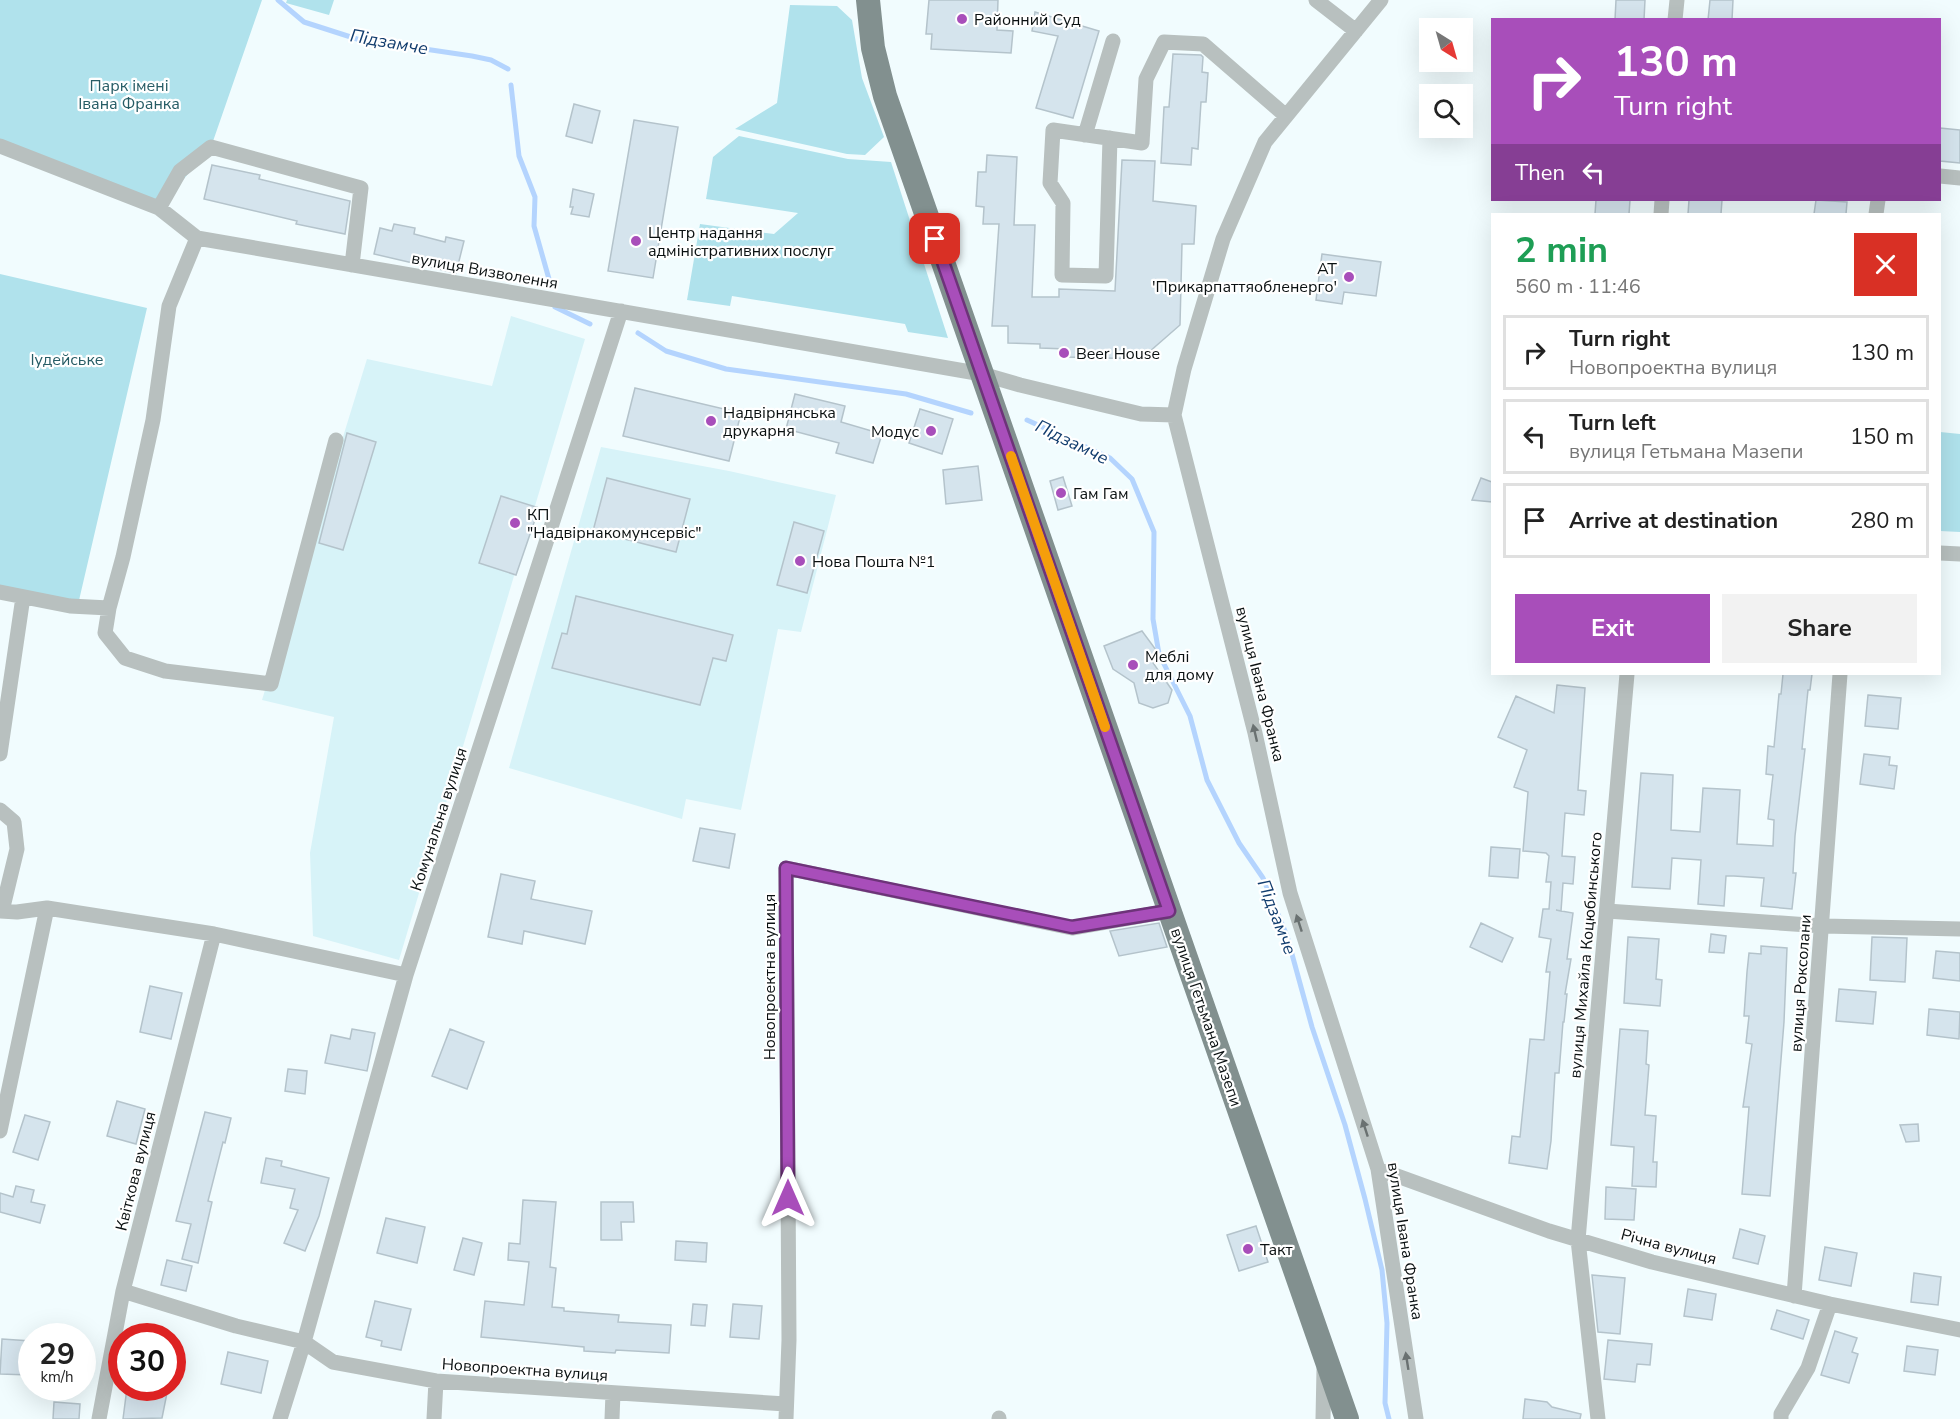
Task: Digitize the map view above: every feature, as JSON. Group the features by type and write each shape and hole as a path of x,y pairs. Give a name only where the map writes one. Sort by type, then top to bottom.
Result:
{"main road":[{"name":"вулиця Гетьмана Мазепи","path":"868,0 873,48 885,96 1347,1419"}],"street":[{"path":"1316,0 1356,32"},
{"name":"вулиця Івана Франка","path":"1381,0 1264,142 1223,238 1184,369 1174,415 1256,733 1290,893 1378,1169 1416,1419"},
{"path":"1675,18 1677,0"},
{"path":"1085,135 1113,41"},
{"path":"1110,138 1106,276 1062,275 1063,202 1050,183 1053,130 1085,135 1110,138 1142,143 1146,79 1164,42 1203,44 1286,116"},
{"name":"вулиця Визволення","path":"0,146 159,208 196,238 982,374 1141,414 1174,415"},
{"path":"159,208 180,171 211,147 361,188 352,265"},
{"path":"1941,176 1960,178"},
{"path":"196,238 169,306 153,420 123,557 109,608 105,633 124,658 165,671 271,684 336,440"},
{"name":"Комунальна вулиця","path":"280,1419 304,1342 406,975 621,311"},
{"path":"1941,553 1960,554"},
{"path":"0,592 70,606 109,608"},
{"path":"0,754 23,597"},
{"name":"вулиця Михайла Коцюбинського","path":"1598,1419 1578,1240 1627,675"},
{"name":"вулиця Роксолани","path":"1794,1296 1840,675"},
{"path":"0,810 14,822 16,849 1,911 17,912 47,908 214,934 406,975"},
{"name":"Новопроектна вулиця","path":"304,1342 333,1362 436,1381 613,1393 786,1411 789,1340 786,868 1072,927 1169,911"},
{"path":"0,1131 47,908"},
{"path":"1607,911 1822,926 1960,930"},
{"name":"Квіткова вулиця","path":"99,1419 123,1291 214,934"},
{"name":"Річна вулиця","path":"1378,1169 1578,1240 1652,1262 1830,1304 1960,1330"},
{"path":"123,1291 236,1326 304,1342"},
{"path":"1781,1419 1781,1414 1808,1368 1830,1304"},
{"path":"1323,1419 1324,1351"},
{"path":"434,1419 436,1381"},
{"path":"612,1419 613,1393"}],"shaded area":[{"path":"511,316 585,339 399,960 313,936 310,853 334,717 262,700 367,359 492,386"},
{"path":"601,447 729,471 836,495 801,632 778,629 741,810 686,799 682,819 509,768"}],"green space":[{"name":"Парк імені Івана Франка","path":"0,0 262,0 211,147 159,208 0,141"},
{"path":"287,0 334,0 329,15 286,3"},
{"path":"790,5 837,6 852,20 862,78 884,137 865,155 847,154 735,129 777,103"},
{"path":"739,136 848,159 891,162 948,338 908,332 905,324 732,296 730,306 687,300 700,224 774,234 798,213 706,199 713,157"},
{"name":"Іудейське","path":"0,274 147,308 77,609 0,592"},
{"path":"1941,432 1960,434 1960,532 1941,531"}],"building":[{"name":"Районний Суд","path":"929,0 998,0 997,30 1013,31 1011,53 931,49 932,34 926,34"},
{"path":"1616,0 1645,0 1644,18 1615,18"},
{"path":"1710,0 1733,0 1732,18 1708,18"},
{"path":"1035,12 1099,31 1073,118 1036,108 1058,36 1032,31"},
{"path":"1173,54 1201,55 1203,57 1202,72 1208,73 1206,102 1201,102 1198,149 1192,148 1191,165 1161,163 1164,107 1169,107"},
{"path":"574,104 600,111 592,143 566,136"},
{"path":"634,120 678,127 653,278 608,271"},
{"path":"1941,128 1960,130 1960,163 1941,161"},
{"path":"987,155 1017,157 1014,225 1035,225 1032,297 1059,297 1059,289 1115,291 1122,160 1155,161 1153,201 1196,206 1194,244 1182,244 1180,325 1141,359 1067,357 1067,349 1040,348 1040,344 1008,343 1008,326 992,326 999,224 983,224 984,207 976,206 978,172 986,172"},
{"path":"212,165 260,175 259,179 350,201 345,234 296,224 297,221 204,199"},
{"path":"573,189 594,194 589,217 571,214"},
{"path":"1596,201 1630,201 1629,213 1595,213"},
{"path":"1689,201 1722,201 1721,213 1688,213"},
{"path":"1816,201 1847,202 1846,213 1814,213"},
{"path":"394,224 415,228 414,234 445,242 446,237 464,241 456,273 374,254 380,228 392,231"},
{"name":"АТ 'Прикарпаттяобленерго'","path":"1322,254 1381,262 1376,296 1344,292 1342,304 1316,300"},
{"path":"635,388 741,413 729,461 623,436"},
{"path":"795,394 845,406 841,422 882,434 873,463 836,453 839,443 786,429"},
{"name":"Модус","path":"920,409 953,419 942,454 909,443"},
{"path":"347,433 376,442 343,550 319,543"},
{"path":"978,466 982,500 946,504 943,470"},
{"name":"Гам Гам","path":"1063,477 1072,506 1058,510 1050,481"},
{"path":"607,478 690,499 676,552 593,531"},
{"path":"1481,478 1491,482 1491,502 1472,500"},
{"path":"501,496 539,508 516,575 479,563"},
{"name":"Нова Пошта №1","path":"794,522 824,531 807,593 777,585"},
{"path":"576,596 733,635 726,661 713,658 700,705 552,668 562,633 567,634"},
{"name":"Меблі для дому","path":"1142,631 1159,654 1151,660 1172,690 1168,703 1153,708 1139,703 1134,683 1113,669 1104,646"},
{"path":"1783,675 1812,675 1810,690 1808,690 1802,749 1805,749 1795,836 1793,873 1796,873 1792,909 1761,906 1764,878 1734,876 1726,876 1724,906 1698,904 1701,860 1672,858 1670,889 1632,887 1641,773 1673,775 1671,830 1700,832 1703,788 1740,790 1737,844 1773,846 1774,820 1768,819 1773,775 1766,774 1768,746 1774,747 1779,694 1781,694"},
{"path":"1557,685 1585,688 1578,790 1586,791 1584,815 1565,813 1562,856 1575,857 1573,884 1563,883 1561,911 1573,913 1567,959 1571,959 1565,994 1567,994 1559,1073 1555,1073 1547,1169 1509,1163 1512,1136 1520,1137 1530,1039 1544,1040 1550,972 1546,972 1551,939 1539,937 1543,909 1549,909 1551,882 1546,882 1549,856 1546,853 1523,851 1528,792 1514,787 1527,750 1498,737 1516,696 1554,713"},
{"path":"1868,695 1901,698 1898,729 1865,726"},
{"path":"1864,754 1890,757 1889,765 1897,766 1894,789 1860,784"},
{"path":"700,828 735,834 729,868 693,861"},
{"path":"1491,847 1520,849 1518,878 1489,876"},
{"path":"501,874 535,881 531,899 592,911 585,944 524,931 522,944 488,937"},
{"path":"1159,923 1167,947 1119,956 1110,931"},
{"path":"1481,923 1513,938 1502,962 1470,947"},
{"path":"1711,934 1726,936 1724,953 1709,952"},
{"path":"1628,937 1659,939 1656,979 1662,980 1660,1006 1624,1003"},
{"path":"1872,937 1907,938 1905,982 1870,980"},
{"path":"1761,946 1787,948 1784,1022 1770,1196 1742,1194 1749,1107 1743,1107 1752,1044 1746,1043 1749,1016 1744,1016 1747,972 1749,953 1761,954"},
{"path":"1936,951 1960,953 1960,981 1933,978"},
{"path":"150,986 182,993 171,1039 140,1032"},
{"path":"1839,989 1876,992 1873,1024 1836,1021"},
{"path":"1929,1009 1960,1012 1959,1039 1927,1035"},
{"path":"352,1029 375,1033 367,1071 325,1063 331,1035 350,1039"},
{"path":"450,1029 484,1042 467,1089 432,1076"},
{"path":"1620,1029 1648,1031 1646,1064 1649,1065 1645,1115 1656,1116 1653,1162 1657,1162 1656,1187 1632,1186 1634,1147 1611,1145"},
{"path":"288,1069 307,1071 305,1094 285,1091"},
{"path":"117,1101 145,1109 136,1144 107,1136"},
{"path":"205,1112 231,1118 208,1201 212,1202 198,1263 182,1259 191,1224 176,1221"},
{"path":"25,1115 50,1122 38,1160 13,1152"},
{"path":"1918,1124 1919,1141 1906,1142 1900,1125"},
{"path":"266,1158 282,1161 281,1166 329,1178 319,1216 305,1251 284,1243 298,1210 290,1208 295,1189 261,1183"},
{"path":"16,1186 34,1190 31,1202 45,1205 40,1223 0,1212 0,1193 13,1197"},
{"path":"1606,1187 1636,1189 1634,1220 1605,1219"},
{"path":"523,1200 556,1202 550,1267 556,1268 552,1307 564,1308 564,1311 619,1315 618,1322 671,1325 669,1353 584,1351 584,1347 481,1337 485,1301 524,1305 529,1262 508,1260 509,1243 520,1244"},
{"path":"601,1202 633,1202 634,1222 621,1222 622,1240 601,1240"},
{"path":"386,1218 425,1227 417,1263 377,1253"},
{"name":"Такт","path":"1256,1226 1268,1262 1239,1271 1227,1235"},
{"path":"1740,1229 1765,1236 1758,1264 1733,1258"},
{"path":"463,1238 482,1243 474,1275 454,1270"},
{"path":"676,1241 707,1243 706,1262 675,1260"},
{"path":"1825,1247 1857,1253 1851,1286 1819,1280"},
{"path":"167,1260 192,1266 186,1291 161,1285"},
{"path":"1914,1273 1941,1277 1938,1305 1911,1302"},
{"path":"1592,1275 1625,1278 1620,1334 1598,1332"},
{"path":"1688,1289 1716,1294 1712,1320 1684,1316"},
{"path":"375,1301 411,1309 401,1350 381,1346 382,1341 366,1337"},
{"path":"693,1304 707,1305 705,1326 691,1325"},
{"path":"733,1304 762,1306 759,1339 730,1337"},
{"path":"1777,1310 1809,1320 1803,1339 1771,1329"},
{"path":"1835,1331 1857,1338 1852,1352 1858,1354 1849,1383 1821,1375"},
{"path":"2,1339 18,1340 18,1375 0,1374"},
{"path":"1608,1340 1652,1344 1650,1365 1637,1364 1635,1382 1604,1379"},
{"path":"1907,1346 1938,1350 1935,1375 1904,1371"},
{"path":"228,1352 268,1361 261,1393 221,1384"},
{"path":"1525,1399 1547,1402 1552,1407 1581,1414 1580,1419 1523,1419"},
{"path":"125,1401 165,1401 162,1418 123,1419"},
{"path":"54,1402 80,1404 79,1419 53,1419"}],"waterway":[{"name":"Підзамче","path":"278,0 304,22 357,39 472,56 491,60 508,69"},
{"name":"Підзамче","path":"511,85 519,156 535,197 534,226 549,279"},
{"name":"Підзамче","path":"555,307 590,324"},
{"name":"Підзамче","path":"638,333 666,351 726,369 906,394 971,413"},
{"name":"Підзамче","path":"1027,420 1110,458 1132,479 1154,532 1153,619 1159,654 1190,716 1207,780 1239,843 1263,878 1287,936 1312,1027 1345,1125 1365,1199 1382,1270 1387,1323 1385,1403 1389,1419"}],"slow traffic":[{"path":"1011,456 1105,727"}],"place":[{"name":"Районний Суд","path":"962,19"},
{"name":"Центр надання адміністративних послуг","path":"636,241"},
{"name":"АТ 'Прикарпаттяобленерго'","path":"1349,277"},
{"name":"Beer House","path":"1064,353"},
{"name":"Надвірнянська друкарня","path":"711,421"},
{"name":"Модус","path":"931,431"},
{"name":"Гам Гам","path":"1061,493"},
{"name":"КП \"Надвірнакомунсервіс\"","path":"515,523"},
{"name":"Нова Пошта №1","path":"800,561"},
{"name":"Меблі для дому","path":"1133,665"},
{"name":"Такт","path":"1248,1249"}],"route":[{"path":"788,1198 786,868 1072,927 1169,911 935,239"}]}
